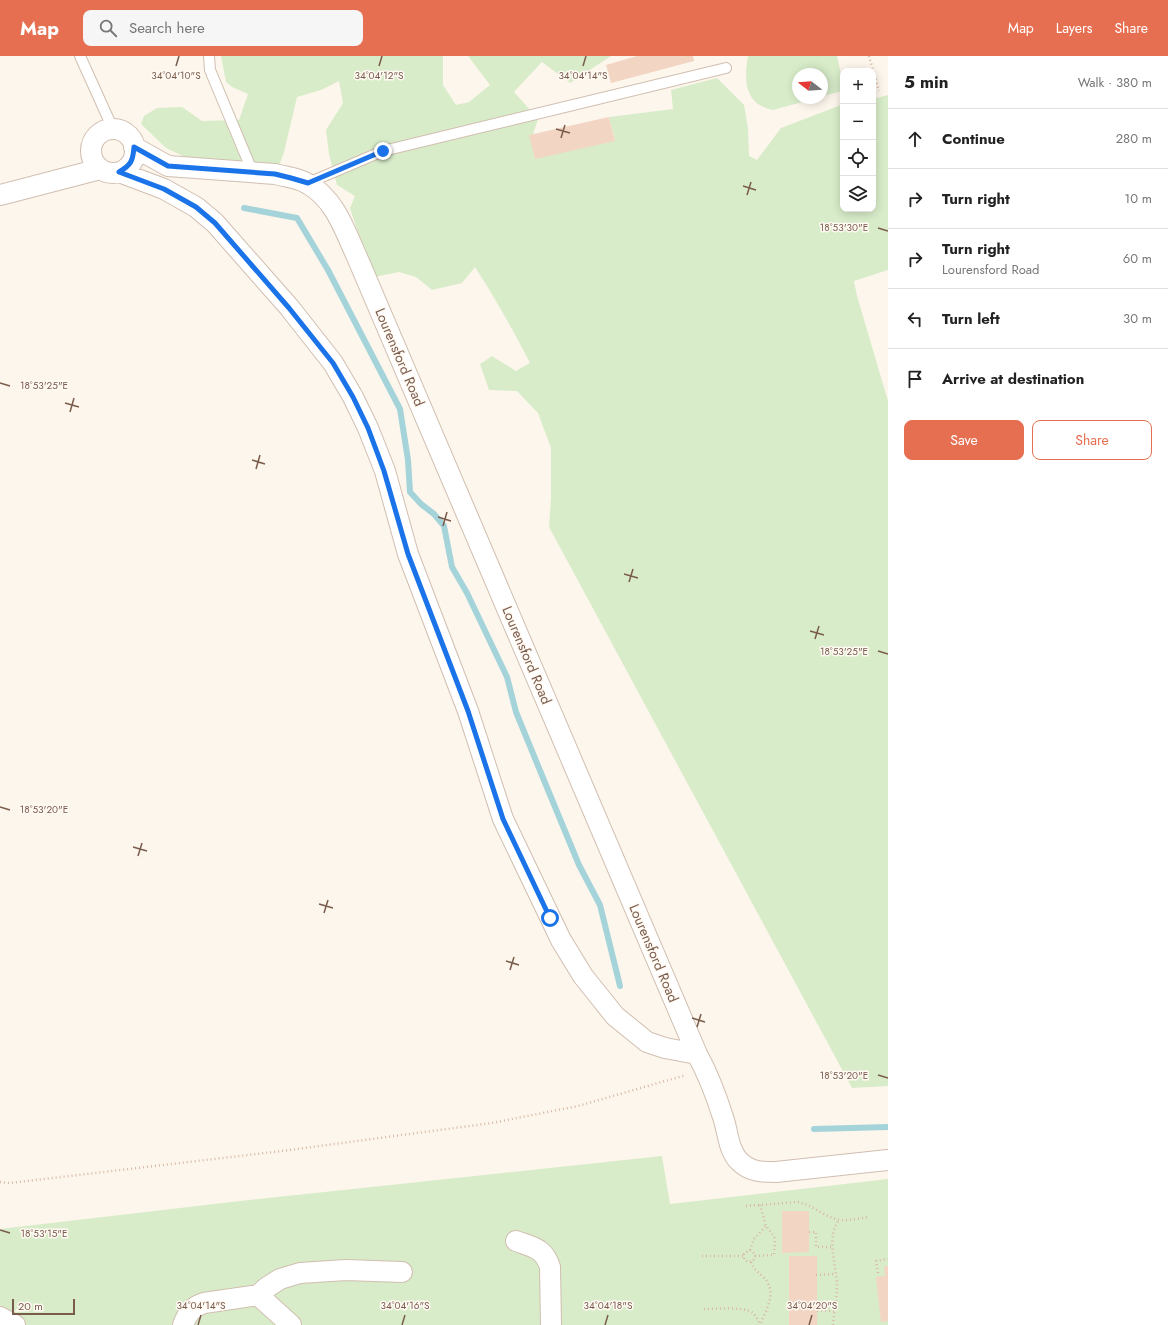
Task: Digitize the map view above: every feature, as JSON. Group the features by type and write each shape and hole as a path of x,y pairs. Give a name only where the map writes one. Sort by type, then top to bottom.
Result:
{"street":[{"path":"0,195 110,170 128,166 134,157 134,147 130,137 122,131 113,129 104,131 96,136 92,145 91,154 94,162 110,170 164,189 196,207 215,223 289,308 333,363 353,397 368,428 384,471 408,554 468,711 503,819 558,935 583,976 615,1016 647,1042 701,1061"},
{"name":"Lourensford Road","path":"134,147 168,166 275,174 308,183 322,194 339,217 357,257 701,1061 724,1119 730,1145 737,1160 749,1169 759,1172 776,1172 888,1160"},
{"path":"516,1241 542,1252 548,1260 550,1267 551,1325"},
{"path":"183,1325 191,1310 196,1305 258,1296 266,1288 280,1280 300,1273 346,1270 402,1272"},
{"path":"258,1296 291,1325"},
{"path":"0,1317 15,1325"}],"lane":[{"path":"80,56 113,129"},
{"path":"209,56 210,70 253,173"},
{"path":"308,183 383,151 726,68"}],"path":[{"path":"869,56 879,91"},
{"path":"0,1182 10,1183 282,1151 492,1123 578,1106 701,1061"},
{"path":"746,1206 798,1202 807,1204 839,1220 869,1217"},
{"path":"755,1256 774,1255 774,1236 766,1226 760,1205"},
{"path":"833,1325 837,1284 833,1239 836,1224 839,1220"},
{"path":"744,1256 745,1252 750,1250 754,1239 766,1226"},
{"path":"809,1232 816,1232 816,1247 833,1247"},
{"path":"750,1250 755,1256"},
{"path":"702,1256 744,1256"},
{"path":"744,1256 746,1261 751,1262"},
{"path":"751,1262 755,1256"},
{"path":"878,1273 876,1261 888,1259"},
{"path":"751,1262 753,1269 767,1281 770,1290 768,1309 760,1325"},
{"path":"816,1275 835,1274"},
{"path":"704,1309 744,1310 753,1314 757,1318 760,1325"},
{"path":"817,1311 834,1311"}],"green space":[{"path":"221,56 443,56 443,85 456,105 469,102 490,85 468,56 611,56 570,83 542,62 514,92 538,119 531,140 615,140 609,117 673,109 671,90 717,78 744,105 748,128 749,156 757,160 781,128 840,105 840,212 876,212 876,98 888,95 888,270 854,281 857,296 888,401 888,1086 852,1088 549,527 551,498 551,448 538,413 517,391 489,390 480,364 492,356 516,371 530,363 504,314 475,267 462,283 432,290 416,277 399,272 374,277 367,261 350,208 355,196 337,185 329,154 326,130 343,103 339,81 321,90 297,97 284,152 279,166 189,159 166,148 141,124 144,116 157,108 182,107 202,121 239,120 248,94 232,87 226,82"},
{"path":"748,56 837,56 840,70 840,92 828,95 828,68 792,68 792,104 795,104 773,110 763,107 751,97 748,90 746,74"},
{"path":"662,1156 670,1204 888,1179 888,1325 0,1325 0,1229 240,1201"}],"building":[{"path":"637,56 693,56 694,61 611,83 606,65"},
{"path":"609,117 615,141 535,159 529,135"},
{"path":"782,1211 809,1211 809,1252 782,1253"},
{"path":"789,1256 817,1256 817,1325 789,1325"},
{"path":"884,1266 888,1266 888,1321 881,1322 876,1277 885,1276"}],"waterway":[{"path":"244,208 297,218 328,270 400,409 408,460 410,492 421,504 434,514 444,526 452,567 467,593 507,677 516,712 579,865 600,905 620,986"},
{"path":"814,1129 888,1127"}],"route":[{"path":"383,151 308,183 275,174 168,166 134,147 134,157 128,166 119,172 164,189 196,207 215,223 289,308 333,363 353,397 368,428 384,471 408,554 468,711 503,819 550,918"}]}
